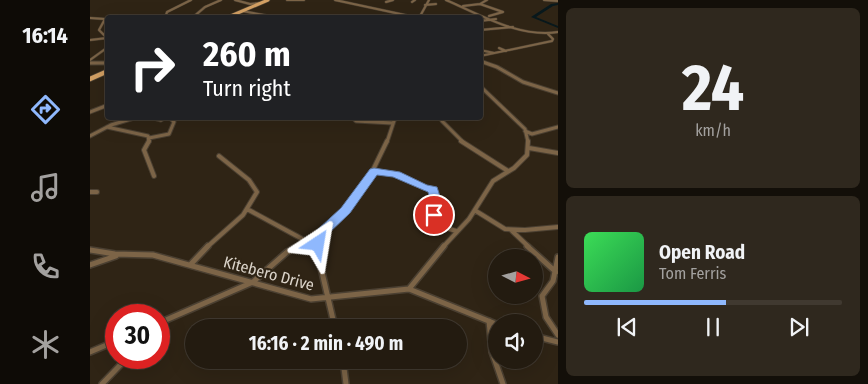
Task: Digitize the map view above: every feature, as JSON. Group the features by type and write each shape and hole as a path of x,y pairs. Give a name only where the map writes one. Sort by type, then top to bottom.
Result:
{"main road":[{"path":"232,15 268,0"},
{"path":"90,79 105,72"}],"street":[{"path":"166,15 167,12 191,0"},
{"path":"196,15 205,7 221,0"},
{"path":"235,0 250,4 260,3"},
{"path":"287,0 304,0"},
{"path":"335,0 405,15"},
{"path":"386,2 393,0"},
{"path":"424,0 429,0"},
{"path":"420,15 429,0"},
{"path":"446,0 528,32 548,34 558,32"},
{"path":"462,6 480,4 487,0"},
{"path":"544,0 558,1"},
{"path":"425,5 436,4"},
{"path":"480,4 503,12 489,16"},
{"path":"242,10 264,15"},
{"path":"90,18 105,19"},
{"path":"483,21 496,19"},
{"path":"105,21 99,30 105,36"},
{"path":"485,30 513,27"},
{"path":"483,55 552,41 553,39 548,34"},
{"path":"90,40 105,38"},
{"path":"486,46 486,50 494,53"},
{"path":"499,48 506,51"},
{"path":"90,61 105,49"},
{"path":"90,61 105,64"},
{"path":"483,62 497,67 522,82 558,93"},
{"path":"409,289 456,231 476,211 493,181 524,160 529,148 525,131 521,124 483,89"},
{"path":"90,112 105,106"},
{"path":"90,136 107,127 128,120"},
{"path":"107,127 149,138 169,134 174,122 172,120"},
{"path":"355,120 392,123"},
{"path":"170,318 253,282 287,252 321,233 346,211 374,171 391,135 394,120"},
{"path":"443,120 443,124 455,134 508,170"},
{"path":"525,131 532,134 558,127"},
{"path":"149,138 144,150 154,176"},
{"path":"529,148 558,153"},
{"path":"191,264 219,234 243,215 257,192 250,180 219,156"},
{"path":"374,171 396,174 425,188 433,189 437,203 434,224 456,231"},
{"path":"90,192 97,192"},
{"path":"247,210 306,241"},
{"path":"476,211 500,227 511,230 558,227"},
{"path":"511,230 520,241 550,264 556,272"},
{"path":"321,233 318,255 334,319"},
{"name":"Kitebero Drive","path":"90,250 121,254 153,255 191,264 311,299 328,299 409,289 488,321"},
{"path":"90,265 121,254"},
{"path":"558,257 553,281 542,296 547,323 558,334"},
{"path":"543,338 558,342"},
{"path":"90,352 105,346"},
{"path":"102,384 116,369"},
{"path":"344,369 346,384"},
{"path":"498,369 503,384"}],"waterway":[{"path":"558,4 552,5 533,17 558,27"}],"route":[{"path":"318,244 321,233 346,211 374,171 396,174 425,188 433,189 437,203 434,215"}]}
